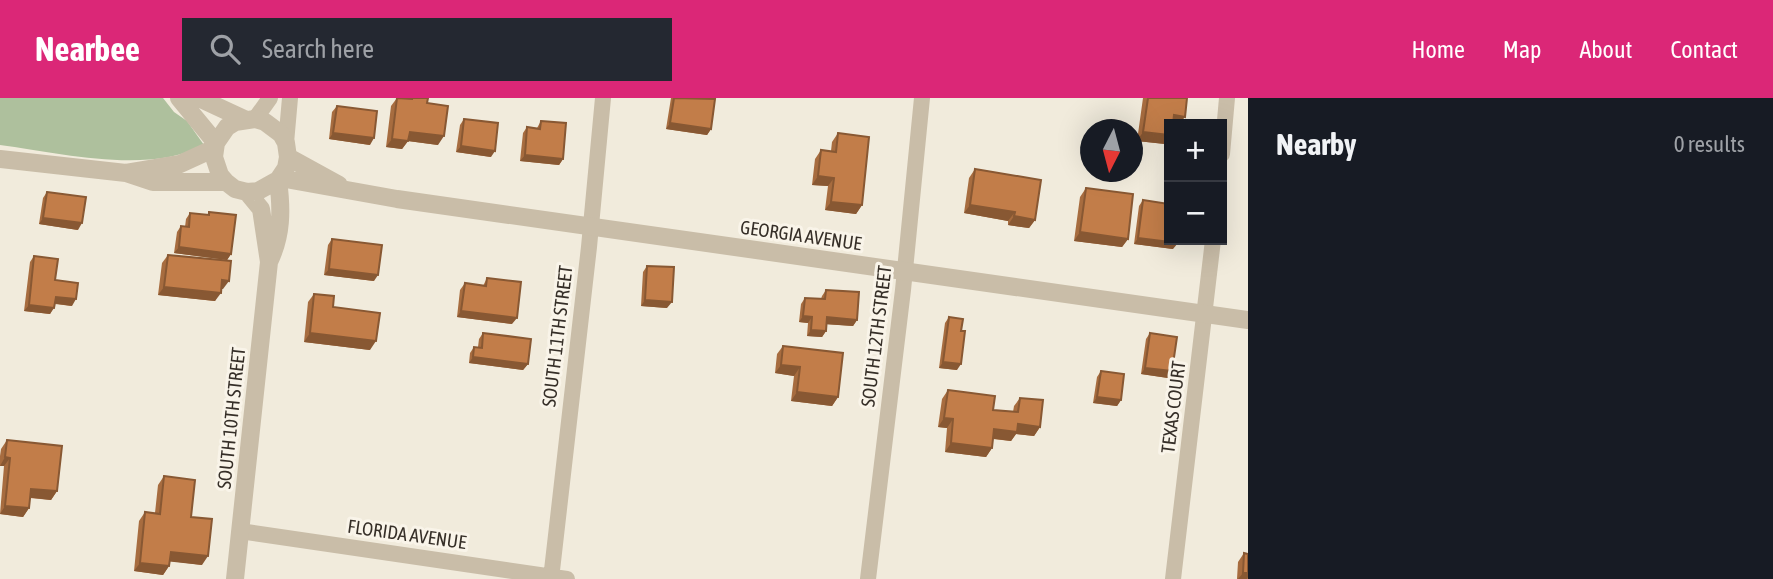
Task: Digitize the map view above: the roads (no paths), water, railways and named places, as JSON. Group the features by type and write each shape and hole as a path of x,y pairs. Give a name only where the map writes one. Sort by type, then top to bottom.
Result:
{"street":[{"path":"179,98 216,145 216,166 226,182 235,189 247,192 269,187 279,179 287,150 286,124 290,98"},
{"path":"199,98 274,127 287,150"},
{"path":"126,173 192,160 216,145 227,127 249,119 270,98"},
{"name":"SOUTH 11TH STREET","path":"556,578 603,98"},
{"name":"SOUTH 12TH STREET","path":"868,579 905,271 922,98"},
{"path":"1225,119 1227,98"},
{"name":"GEORGIA AVENUE","path":"287,150 348,190"},
{"path":"0,159 126,173 153,182 226,182"},
{"name":"GEORGIA AVENUE","path":"279,179 590,228 1248,320"},
{"name":"SOUTH 10TH STREET","path":"270,262 278,243 281,220 279,179"},
{"name":"SOUTH 10TH STREET","path":"235,579 270,262 261,209 247,192"},
{"name":"TEXAS COURT","path":"1173,579 1213,245"},
{"name":"FLORIDA AVENUE","path":"240,531 556,578"}]}
